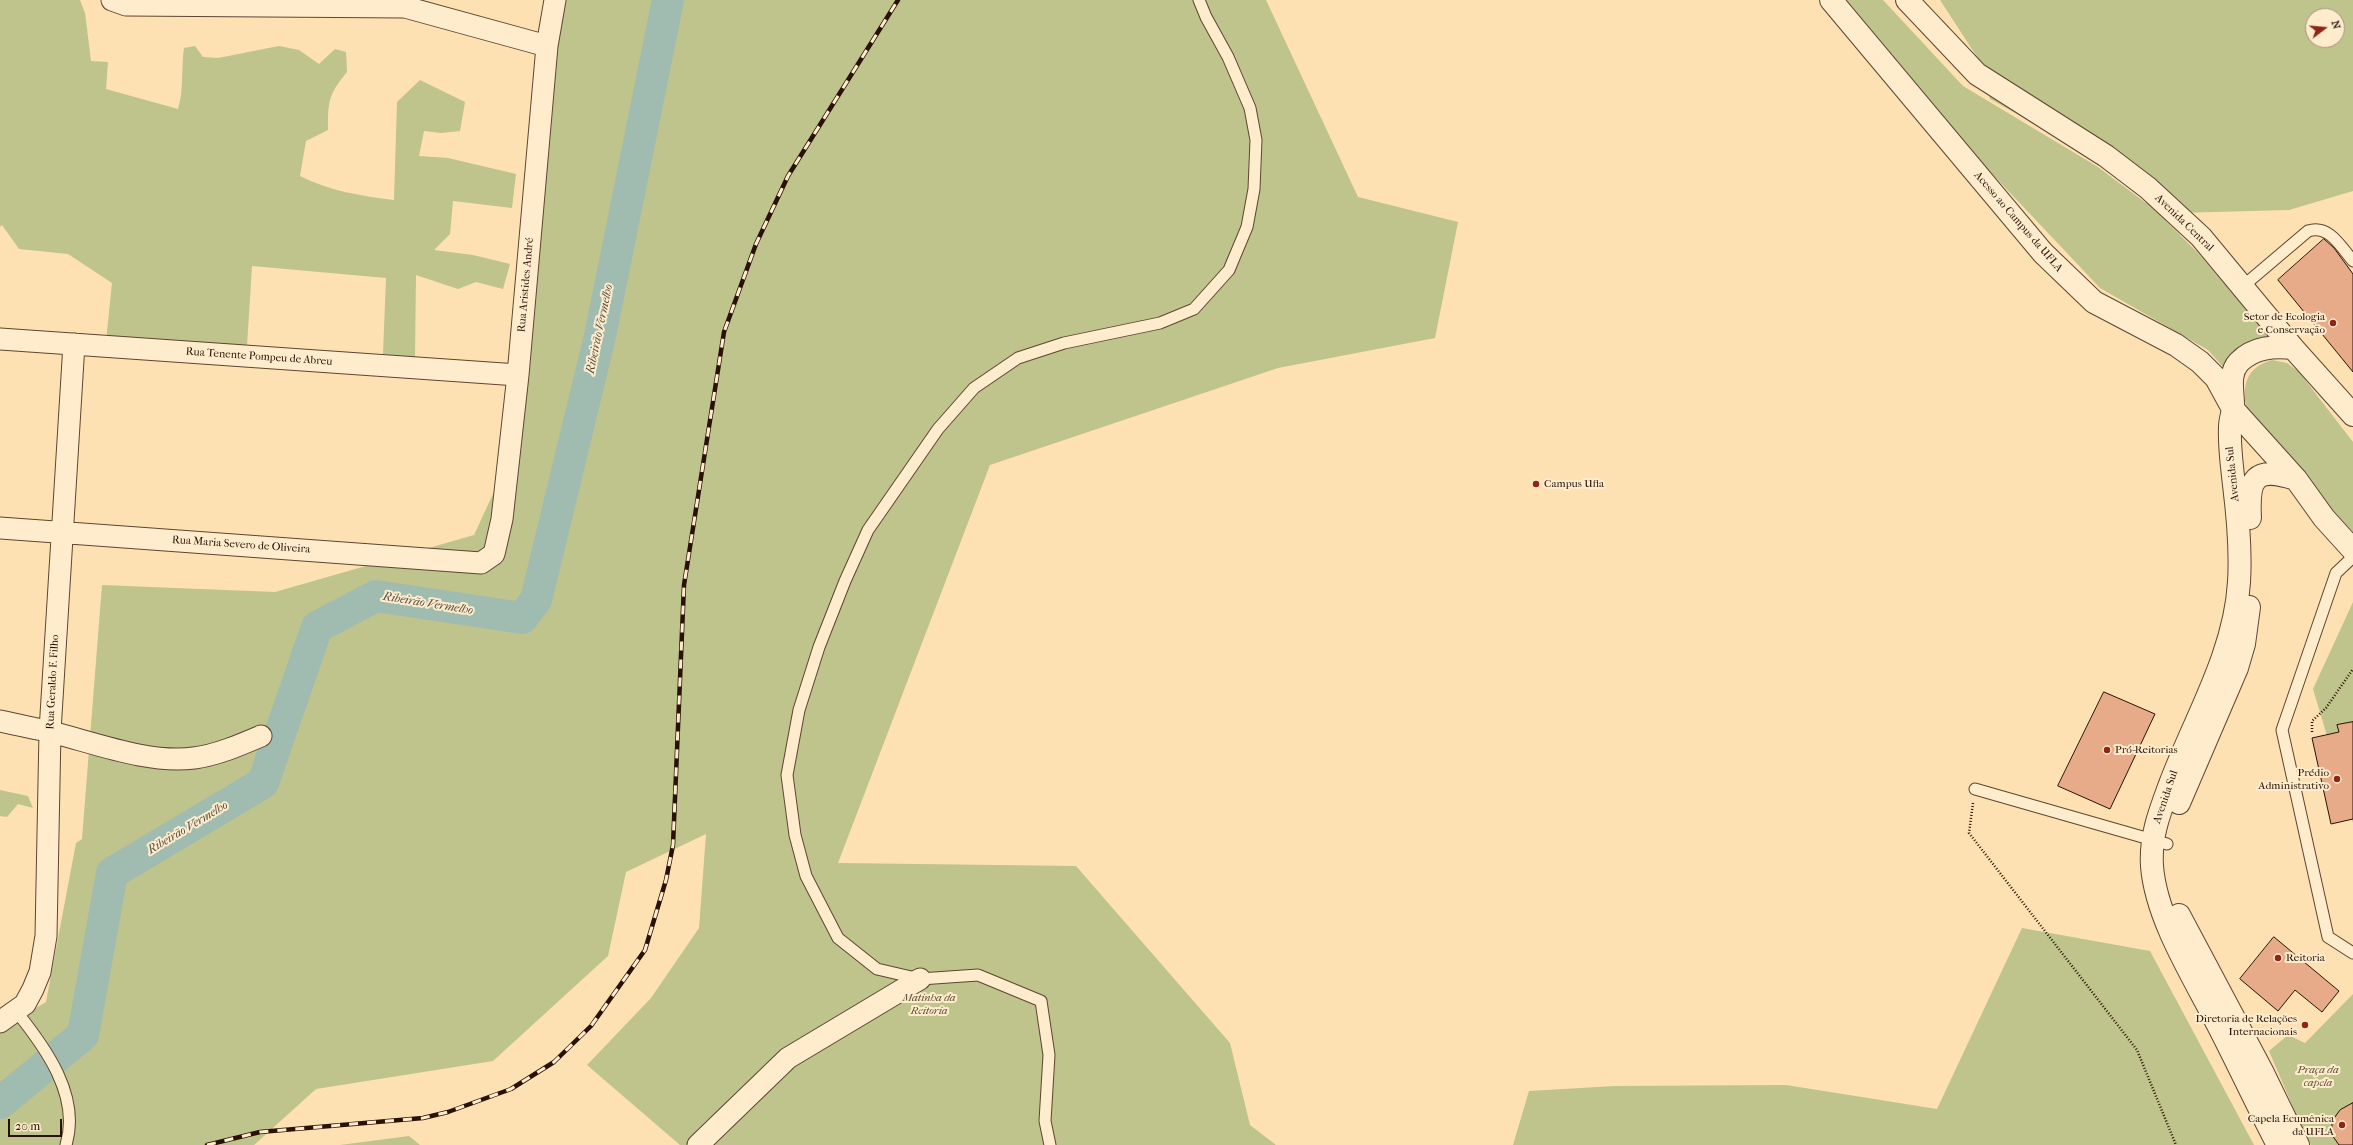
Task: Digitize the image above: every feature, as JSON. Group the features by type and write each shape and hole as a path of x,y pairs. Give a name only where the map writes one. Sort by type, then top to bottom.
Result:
{"street":[{"path":"112,0 126,5 405,3 547,46"},
{"name":"Rua Aristides André","path":"482,563 494,554 498,545 518,375 547,46 555,0"},
{"name":"Acesso ao Campus da UFLA","path":"1831,0 2043,253 2094,302 2176,346 2200,362 2216,378 2233,409"},
{"name":"Avenida Central","path":"1907,0 1976,74 2106,156 2148,188 2202,237 2293,348 2353,415"},
{"name":"Rua Tenente Pompeu de Abreu","path":"0,339 518,375"},
{"name":"Rua Geraldo F. Filho","path":"8,1017 25,1004 34,989 40,972 46,936 50,731 74,344"},
{"name":"Avenida Sul","path":"2293,348 2278,347 2260,349 2238,364 2232,378 2233,409 2230,426 2230,449 2239,525 2239,582 2236,610 2231,632 2212,685 2177,766 2159,813 2160,842 2171,890 2181,922 2263,1073 2298,1145"},
{"path":"2233,409 2296,479 2324,518 2353,550"},
{"name":"Avenida Sul","path":"2278,1145 2178,949 2159,899 2152,867 2160,842 2172,820 2237,668 2244,644 2250,606 2252,554 2249,490 2253,483 2262,474 2275,472 2296,479"},
{"name":"Rua Maria Severo de Oliveira","path":"0,528 62,531 482,563"},
{"path":"0,722 50,731 121,750 174,758 195,758 215,753 261,736"},
{"path":"698,1145 788,1058 920,979"}],"lane":[{"path":"1050,1145 1045,1121 1049,1055 1041,1001 978,975 920,979 877,969 838,938 806,876 795,835 787,775 799,710 845,581 868,530 938,429 974,388 1018,358 1064,343 1160,323 1194,309 1229,270 1247,227 1254,189 1256,140 1250,108 1228,57 1206,17 1200,0"},
{"path":"2242,287 2308,231 2319,228 2328,233 2353,261"},
{"path":"2353,557 2336,573 2282,730 2328,937 2353,952"},
{"path":"1975,789 2160,842"},
{"path":"8,1017 34,1033 54,1065 69,1112 69,1137 66,1145"}],"path":[{"path":"2312,732 2312,721 2326,708 2353,669"},
{"path":"1975,789 1969,833 2137,1050 2176,1145"}],"green space":[{"path":"0,0 80,0 85,13 91,61 108,62 106,89 178,109 181,94 184,48 195,46 203,57 218,58 279,46 299,50 319,64 335,49 346,52 347,72 336,87 330,99 328,130 306,141 300,176 323,186 346,192 394,200 397,102 420,80 465,102 460,131 441,133 424,131 419,156 448,158 516,174 512,208 453,201 450,234 434,250 473,255 510,264 503,289 476,282 458,289 416,275 415,358 383,354 386,278 252,266 247,346 106,341 112,283 68,254 19,249 2,225 0,227"},
{"name":"Matinha da Reitoria","path":"565,0 1266,0 1358,197 1458,222 1435,338 1278,368 990,465 838,863 1076,866 1230,1043 1250,1125 1276,1145 680,1145 587,1065 651,998 699,928 706,834 626,872 608,956 493,1061 316,1089 254,1145 0,1145 0,1029 46,1002 76,843 82,839 102,585 275,592 474,535 522,431 555,61"},
{"path":"1845,0 1883,0 1963,86 2098,167 2146,203 2140,182 1990,99 1979,60 1940,0 2353,0 2353,191 2289,210 2177,213 2154,209 2199,254 2270,338 2224,368 2208,350 2100,288 1947,126"},
{"path":"2272,360 2287,363 2299,372 2353,442 2353,537 2248,414 2245,388 2250,374 2255,368"},
{"path":"2353,602 2353,823 2313,689"},
{"path":"0,790 28,796 33,808 18,804 7,817 0,816"},
{"path":"2022,928 2150,951 2254,1145 1513,1145 1529,1091 1615,1086 1786,1085 1937,1109"},
{"name":"Praça da capela","path":"2353,994 2353,1145 2311,1145 2307,1140 2269,1051 2288,1035 2305,1043"},
{"path":"409,1136 420,1145 340,1145"}],"building":[{"name":"Setor de Ecologia e Conservação","path":"2324,239 2334,248 2353,274 2353,372 2278,280"},
{"name":"Pró-Reitorias","path":"2104,692 2155,714 2110,809 2058,786"},
{"name":"Prédio Administrativo","path":"2353,722 2353,819 2331,824 2312,738 2339,732 2337,725"},
{"name":"Reitoria","path":"2274,937 2339,991 2322,1012 2295,990 2278,1011 2240,979"},
{"name":"Capela Ecumênica da UFLA","path":"2353,1103 2353,1145 2339,1145 2332,1135 2332,1121 2340,1110"}],"waterway":[{"name":"Ribeirão Vermelho","path":"0,1103 83,1035 112,873 263,783 317,627 376,596 522,618 536,600 600,336 668,0"}],"railway":[{"path":"207,1145 260,1132 423,1118 448,1112 511,1089 554,1062 591,1026 645,950 666,880 673,845 684,585 724,332 756,244 788,176 898,0"}],"place":[{"name":"Setor de Ecologia e Conservação","path":"2333,323"},
{"name":"Campus Ufla","path":"1536,484"},
{"name":"Pró-Reitorias","path":"2107,750"},
{"name":"Prédio Administrativo","path":"2337,779"},
{"name":"Reitoria","path":"2278,958"},
{"name":"Diretoria de Relações Internacionais","path":"2305,1025"},
{"name":"Capela Ecumênica da UFLA","path":"2342,1125"}]}
